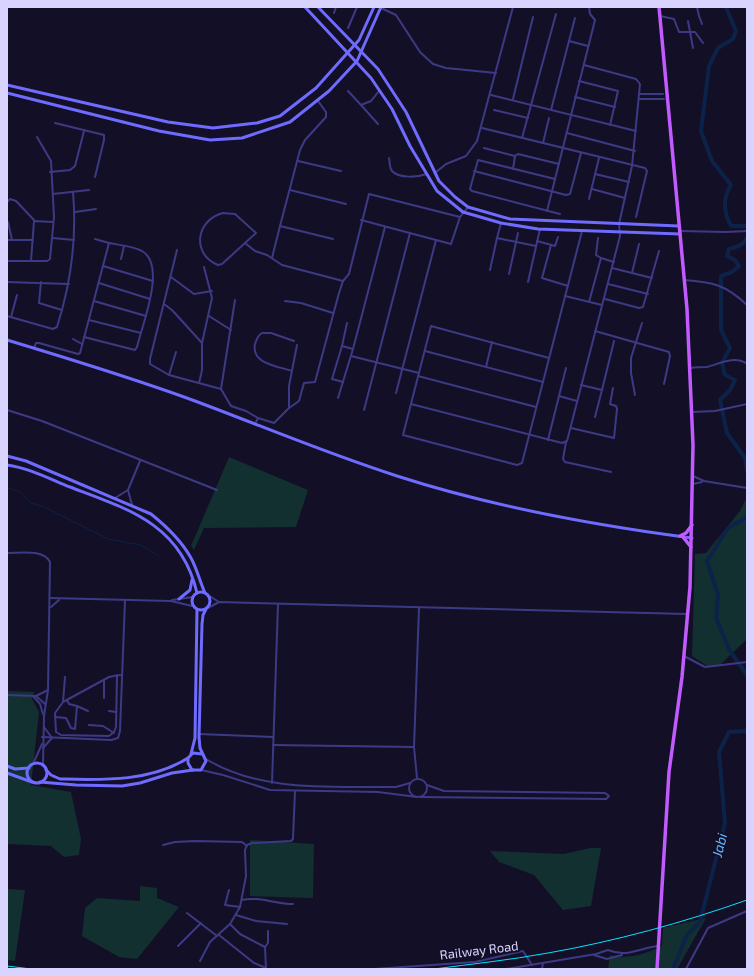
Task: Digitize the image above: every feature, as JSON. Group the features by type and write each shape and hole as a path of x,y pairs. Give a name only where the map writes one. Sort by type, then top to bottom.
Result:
{"main road":[{"path":"656,969 669,772 688,614 692,550 693,484 691,368 659,7"},
{"path":"692,524 686,533 681,536 692,550"}],"street":[{"path":"305,7 357,61 392,109 410,146 437,191 463,212 501,223 540,229 619,232 679,230 747,231"},
{"path":"318,7 378,69 406,112 439,181 468,207 510,219 620,224 679,230"},
{"path":"334,13 336,7"},
{"path":"348,28 357,7"},
{"path":"7,85 168,122 213,128 257,123 280,116 316,88 359,40 374,7"},
{"path":"7,93 159,131 210,140 251,136 290,122 318,101 357,61 381,7 396,15 420,52 433,64 446,68 496,73"},
{"path":"435,173 446,164 459,160 470,152 477,141 482,128 514,7"},
{"path":"547,211 595,20 590,14 589,7"},
{"path":"698,7 702,24"},
{"path":"522,138 556,14"},
{"path":"660,16 674,19 679,32 696,33 703,43"},
{"path":"512,100 533,17"},
{"path":"551,110 574,18"},
{"path":"688,21 693,48"},
{"path":"569,41 588,46"},
{"path":"584,65 636,79 640,84 634,151 620,224 620,236 571,428 566,442 563,459 565,462 611,472"},
{"path":"580,81 617,90 615,107 610,125"},
{"path":"348,91 378,124"},
{"path":"361,105 371,101 380,91"},
{"path":"639,94 663,94"},
{"path":"491,95 636,131"},
{"path":"575,97 615,107"},
{"path":"639,99 664,98"},
{"path":"272,258 305,140 326,117 326,112 318,101"},
{"path":"494,110 528,118"},
{"path":"542,143 549,118"},
{"path":"55,123 102,134 104,137 95,177"},
{"path":"482,128 632,166 643,167 647,171 636,217"},
{"path":"50,172 70,170 75,166 84,130"},
{"path":"567,133 634,151"},
{"path":"7,261 50,260 54,222 50,158 37,137"},
{"path":"484,148 516,156 520,154 559,164"},
{"path":"474,171 566,195 570,194 581,153"},
{"path":"512,168 516,156"},
{"path":"390,158 390,167 393,172 417,178 427,174"},
{"path":"589,198 599,158"},
{"path":"555,179 479,160 474,171 470,190 560,214"},
{"path":"298,161 340,171"},
{"path":"595,174 629,182"},
{"path":"591,189 625,198"},
{"path":"53,194 89,190"},
{"path":"290,190 346,204"},
{"path":"7,316 55,329 69,284 74,240 75,212 73,192"},
{"path":"236,300 221,389 231,406 246,411 258,418 274,423 289,408 299,401 304,383 315,382 343,281 349,274 361,220 369,194 460,217"},
{"path":"7,202 10,199 16,201 34,221 31,261"},
{"path":"361,220 451,244 460,217 468,207"},
{"path":"75,212 96,209"},
{"path":"223,213 235,214 256,233 245,243 222,264 218,264 202,250 199,238 203,227 216,216 223,213"},
{"path":"34,221 54,222"},
{"path":"8,222 12,240"},
{"path":"490,270 501,223"},
{"path":"280,226 333,239"},
{"path":"338,398 353,349 385,227"},
{"path":"528,282 540,229"},
{"path":"549,358 431,326 403,435 517,465 522,463 582,231"},
{"path":"364,410 410,233"},
{"path":"509,274 518,233"},
{"path":"537,241 556,245 558,237"},
{"path":"53,238 74,240"},
{"path":"497,238 536,246"},
{"path":"598,238 596,252 601,258 614,262"},
{"path":"84,337 135,350 146,316 153,281 154,271 149,257 142,251 95,239"},
{"path":"7,240 33,240"},
{"path":"396,393 436,240"},
{"path":"34,348 36,343 38,343 78,354 83,344 109,242"},
{"path":"245,243 255,251 272,258 282,265 343,281"},
{"path":"632,273 640,244"},
{"path":"551,245 542,278 568,286"},
{"path":"121,259 124,246"},
{"path":"177,250 150,361 152,365 169,375 221,389"},
{"path":"604,299 641,308 645,305 659,250"},
{"path":"590,302 601,258"},
{"path":"103,266 153,281"},
{"path":"199,383 202,370 202,343 209,316 212,291 204,267"},
{"path":"612,268 652,278"},
{"path":"171,276 194,294 212,291"},
{"path":"684,280 718,284 725,287 747,305"},
{"path":"7,282 69,284"},
{"path":"41,282 39,302 62,310"},
{"path":"98,283 150,298"},
{"path":"608,284 648,294"},
{"path":"11,317 17,295"},
{"path":"565,296 602,305"},
{"path":"285,301 301,303 333,313"},
{"path":"94,302 146,316"},
{"path":"164,304 172,310 202,343"},
{"path":"209,316 231,330"},
{"path":"89,320 141,333"},
{"path":"343,382 332,379 347,323"},
{"path":"635,395 631,373 632,358 642,323"},
{"path":"595,332 637,342 669,352 670,356 664,384"},
{"path":"292,371 263,362 255,356 254,352 257,337 262,333 271,333 294,340"},
{"path":"73,339 83,344"},
{"path":"7,340 131,378 256,424 342,458 445,490 572,520 692,538"},
{"path":"595,417 614,341"},
{"path":"486,367 492,342"},
{"path":"289,408 288,392 297,345"},
{"path":"342,346 353,349"},
{"path":"425,351 543,382"},
{"path":"169,375 176,352"},
{"path":"351,356 536,407"},
{"path":"691,368 707,366 719,362 741,361 747,364"},
{"path":"548,440 566,368"},
{"path":"581,385 602,390"},
{"path":"571,428 614,438 617,408 610,403 613,388"},
{"path":"559,396 577,401"},
{"path":"411,404 562,444 566,442"},
{"path":"692,412 716,411 747,404"},
{"path":"7,410 42,421 140,461 217,490"},
{"path":"256,424 258,418"},
{"path":"7,456 26,462 151,514 175,535 191,558 210,600 203,615 202,624 199,734 202,754 206,759 249,778 272,783 396,788 410,783 417,778"},
{"path":"115,498 128,490 140,461"},
{"path":"7,465 29,471 93,495 147,519 157,527 178,549 193,578 197,593"},
{"path":"693,476 704,481 747,488"},
{"path":"693,484 704,481"},
{"path":"128,490 132,505"},
{"path":"7,553 44,555 49,560 50,608 48,690 42,737 43,766 51,776 60,779 122,779 146,774 188,758 191,754 195,738 197,610"},
{"path":"178,599 190,590 193,578"},
{"path":"171,601 193,596 197,593 207,594 219,602"},
{"path":"192,606 193,596"},
{"path":"50,598 171,601 192,606 197,610 207,608 219,602 688,614"},
{"path":"50,608 61,599"},
{"path":"42,737 111,740 118,738 120,731 125,600"},
{"path":"272,783 278,604"},
{"path":"417,778 414,747 419,608"},
{"path":"684,656 705,667 747,662"},
{"path":"117,675 116,727 114,733 109,736 61,735 55,729 57,708 63,702 104,680 117,675 122,675"},
{"path":"63,702 64,677"},
{"path":"104,680 104,698"},
{"path":"36,696 48,690"},
{"path":"7,694 36,696 46,705"},
{"path":"32,695 38,701 44,716"},
{"path":"67,700 69,704 88,711"},
{"path":"55,717 66,718 71,728 75,729 77,706"},
{"path":"109,711 116,712"},
{"path":"89,725 103,726 114,733"},
{"path":"43,726 52,738"},
{"path":"199,734 273,737"},
{"path":"43,748 52,738"},
{"path":"34,782 28,776 29,768 33,764 42,743"},
{"path":"273,745 414,747"},
{"path":"191,754 196,752 202,754"},
{"path":"188,758 189,767 193,770"},
{"path":"201,770 206,764 206,759"},
{"path":"33,764 43,766"},
{"path":"7,766 15,769 29,768"},
{"path":"40,782 45,779 46,770"},
{"path":"7,773 34,782 76,786 117,786 140,783 172,773 201,770 223,775 259,787 295,791 381,792 416,797 606,799 609,796 606,793 444,791 428,786 425,781 417,778"},
{"path":"410,783 409,790 416,797"},
{"path":"420,797 425,794 428,786"},
{"path":"247,846 252,843 292,840 295,791"},
{"path":"163,845 175,842 204,841 242,842 247,846"},
{"path":"200,961 207,947 230,924 240,907 246,876 247,846"},
{"path":"229,890 225,905 240,907"},
{"path":"242,900 253,898 278,904 293,904"},
{"path":"686,969 708,928 747,911"},
{"path":"188,913 254,963 266,968 265,947 268,944 268,931"},
{"path":"236,915 256,921 287,924"},
{"path":"178,946 201,922"},
{"path":"230,924 240,934 265,947"},
{"name":"Railway Road","path":"506,969 590,955 608,950 625,954 658,946"},
{"name":"Railway Road","path":"374,969 474,962 523,951 532,965"},
{"path":"590,955 607,959 625,954"},
{"path":"542,969 544,962"}],"green space":[{"path":"229,457 308,490 296,527 204,528 194,550 191,546"},
{"path":"747,497 747,639 721,664 709,667 692,656 695,554 706,553 740,511"},
{"path":"7,691 34,692 32,699 39,712 31,785 71,792 81,839 79,855 64,857 51,846 7,844"},
{"path":"250,840 314,844 313,898 250,896"},
{"path":"590,848 601,848 591,906 563,910 534,875 499,862 490,851 564,854"},
{"path":"140,886 157,888 157,898 179,907 137,959 119,957 82,936 85,908 97,898 140,901"},
{"path":"7,889 25,890 15,961 7,960"},
{"path":"706,918 677,969 608,969 610,955 623,957 636,955 662,946 663,928"}],"waterway":[{"path":"726,7 736,31 733,39 718,48 709,66 701,131 712,161 731,185 725,201 727,216 731,226 747,226"},
{"path":"747,237 742,244 729,249 727,256 735,260 739,266 732,272 721,276 721,330 730,348 722,363 725,375 735,380 730,390 720,400 727,433 745,458 747,471"},
{"path":"7,488 21,492 31,503 44,507 108,539 141,545 159,556"},
{"path":"747,517 728,528 707,561 718,595 716,618 730,651 747,675"},
{"name":"Jabi","path":"673,969 687,935 700,922 725,823 719,752 729,732 745,731 747,733"}],"tram line":[{"path":"434,969 491,962 599,943 673,924 747,900"},
{"path":"7,966 31,969"}]}
